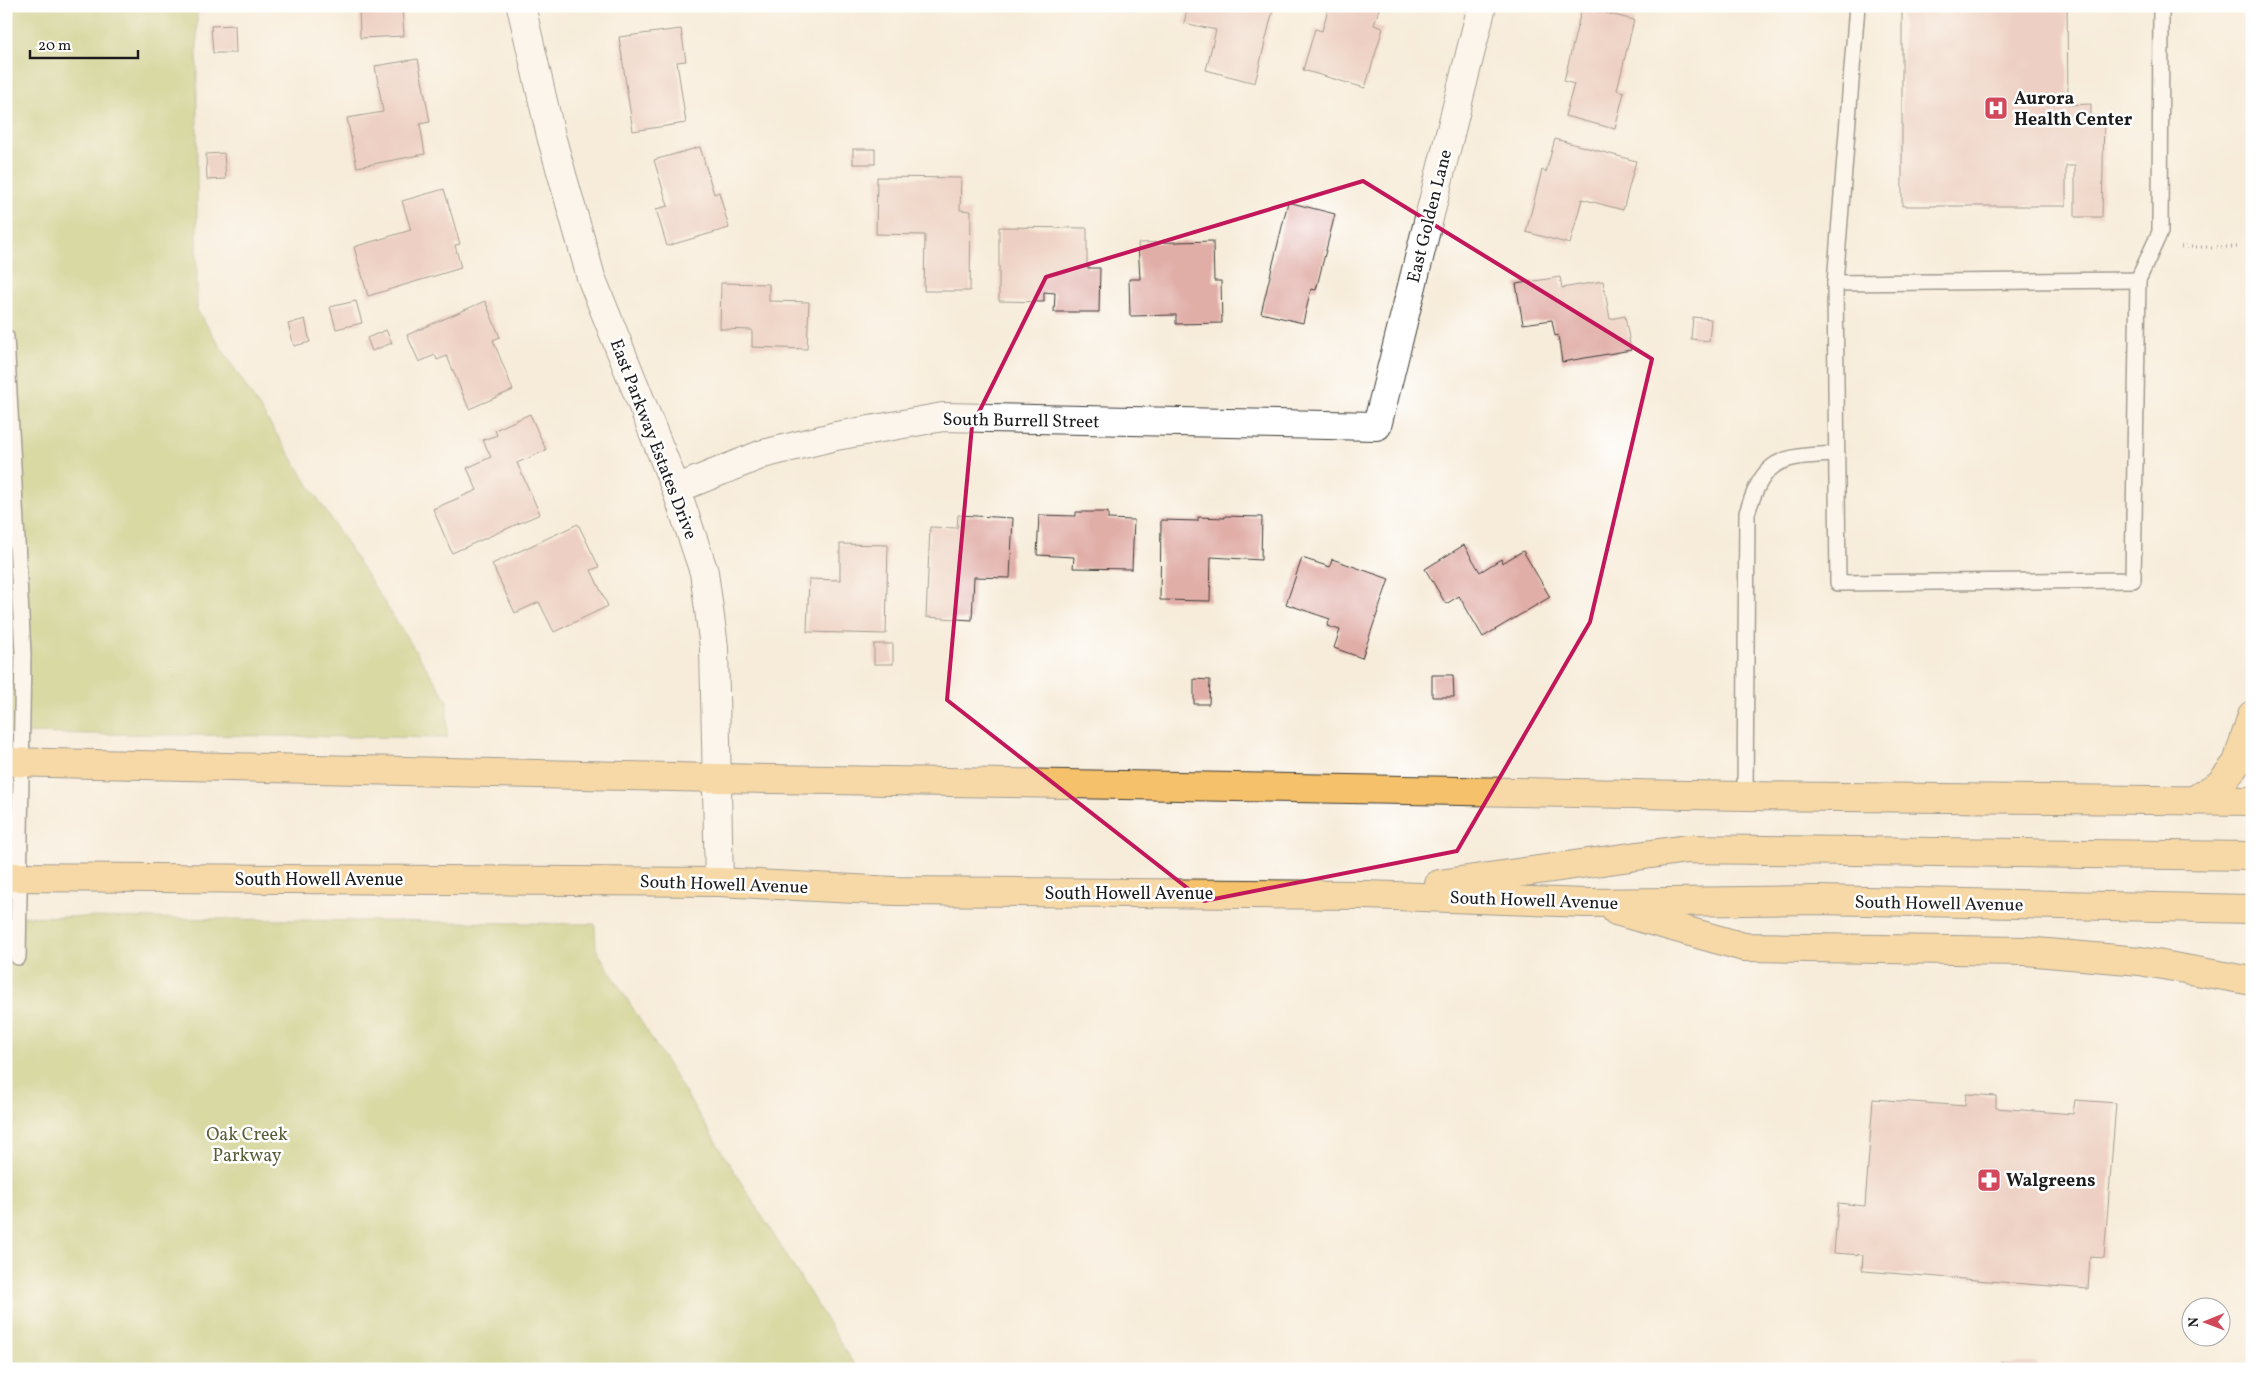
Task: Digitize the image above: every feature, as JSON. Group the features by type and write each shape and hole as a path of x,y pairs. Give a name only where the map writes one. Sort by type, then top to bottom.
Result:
{"main road":[{"path":"2192,801 2220,784 2237,763 2252,715"},
{"path":"14,762 718,778 1745,796 2252,801"},
{"path":"1366,895 1687,849 2252,856"},
{"name":"South Howell Avenue","path":"13,877 719,882 894,890 1366,895 1586,903 1818,900 2252,909"},
{"path":"1586,903 1744,947 2025,951 2140,961 2252,981"}],"street":[{"name":"East Parkway Estates Drive","path":"521,6 551,136 591,277 676,489 704,572 713,638 718,778 719,882"},
{"name":"East Golden Lane","path":"1377,426 1482,6"},
{"name":"South Burrell Street","path":"676,489 763,454 836,436 943,418 1377,426"}],"lane":[{"path":"1857,6 1835,283 1838,583 2133,580 2138,280 2160,232 2161,6"},
{"path":"1835,283 2138,280"},
{"path":"6,336 23,653 14,762 13,877 18,956"},
{"path":"1745,796 1747,513 1756,485 1772,466 1792,456 1837,454"}],"path":[{"path":"2157,238 2180,247 2241,247"}],"highlighted area":[{"path":"1363,181 1652,359 1590,622 1457,851 1204,901 947,700 972,426 1046,277"}],"green space":[{"path":"6,6 197,6 197,310 447,700 447,738 6,733"},
{"name":"Oak Creek Parkway","path":"6,916 595,924 596,949 857,1369 6,1369"}],"building":[{"path":"359,6 402,6 404,36 360,38"},
{"path":"1188,6 1274,6 1255,83 1206,70 1216,30 1184,23"},
{"path":"1329,6 1380,6 1374,25 1383,28 1365,88 1303,70 1315,29 1322,31"},
{"name":"Aurora Health Center","path":"1902,6 2067,6 2068,105 2091,104 2091,116 2104,116 2102,217 2075,217 2075,166 2066,166 2066,206 1902,206"},
{"path":"1582,7 1634,20 1617,90 1624,92 1615,129 1565,116 1574,84 1564,81"},
{"path":"235,25 236,53 213,53 211,26"},
{"path":"681,29 686,61 677,62 686,123 633,131 619,37"},
{"path":"418,59 430,122 420,124 425,154 357,167 347,118 383,112 375,66"},
{"path":"1555,139 1636,161 1623,210 1582,199 1570,244 1526,232 1542,170 1546,172"},
{"path":"700,147 714,194 719,192 729,228 667,246 656,209 668,206 654,160"},
{"path":"853,149 875,149 875,164 853,164"},
{"path":"224,153 226,179 207,180 206,154"},
{"path":"877,177 961,178 960,210 971,211 970,291 924,291 925,235 876,234"},
{"path":"444,189 460,244 455,245 461,268 368,296 354,247 411,230 402,201"},
{"path":"1288,202 1335,214 1316,290 1311,289 1303,323 1261,313"},
{"path":"999,227 1087,228 1087,268 1100,268 1099,312 1054,312 1055,293 1044,292 1044,302 999,301"},
{"path":"1213,241 1214,281 1221,281 1222,323 1176,324 1176,315 1130,316 1129,279 1140,279 1138,243"},
{"path":"1560,277 1562,288 1603,281 1610,319 1625,316 1631,350 1562,362 1558,335 1555,336 1552,320 1523,324 1516,284"},
{"path":"721,283 769,284 769,301 809,302 807,349 752,347 752,330 720,329"},
{"path":"356,301 362,323 336,329 330,307"},
{"path":"485,301 500,337 493,340 513,390 469,409 447,356 437,360 435,355 419,362 407,335"},
{"path":"1693,317 1711,319 1709,341 1691,339"},
{"path":"305,319 310,342 294,346 288,324"},
{"path":"386,330 392,343 372,351 367,338"},
{"path":"530,414 546,450 517,463 540,514 452,553 433,509 477,490 467,468 491,457 483,440 497,435 495,430"},
{"path":"1076,512 1108,512 1108,519 1134,520 1132,569 1073,568 1074,557 1037,555 1039,515 1076,516"},
{"path":"958,515 1013,518 1010,578 974,577 972,620 926,617 930,527 957,528"},
{"path":"1225,516 1262,517 1261,560 1211,557 1210,601 1160,600 1161,520 1198,521 1198,517 1225,518"},
{"path":"578,524 599,567 591,570 608,606 554,632 539,602 515,613 492,564"},
{"path":"840,544 888,545 886,634 807,632 809,579 840,580"},
{"path":"1464,545 1480,572 1501,559 1502,563 1523,551 1550,597 1483,637 1459,596 1446,604 1425,569"},
{"path":"1302,558 1330,567 1332,559 1389,579 1362,658 1334,648 1340,630 1327,626 1330,619 1286,604"},
{"path":"874,644 893,644 893,664 874,664"},
{"path":"1432,675 1453,675 1454,697 1432,697"},
{"path":"1194,679 1210,680 1209,704 1194,704"},
{"name":"Walgreens","path":"1966,1094 1996,1096 1996,1108 2073,1114 2075,1100 2116,1103 2104,1258 2090,1257 2088,1289 1864,1271 1862,1270 1863,1255 1834,1253 1838,1203 1865,1206 1873,1099 1965,1106"},
{"path":"2001,1363 2038,1363 2038,1369 2001,1369"}],"place":[{"name":"Aurora Health Center","path":"1996,108"},
{"name":"Walgreens","path":"1989,1180"}]}
